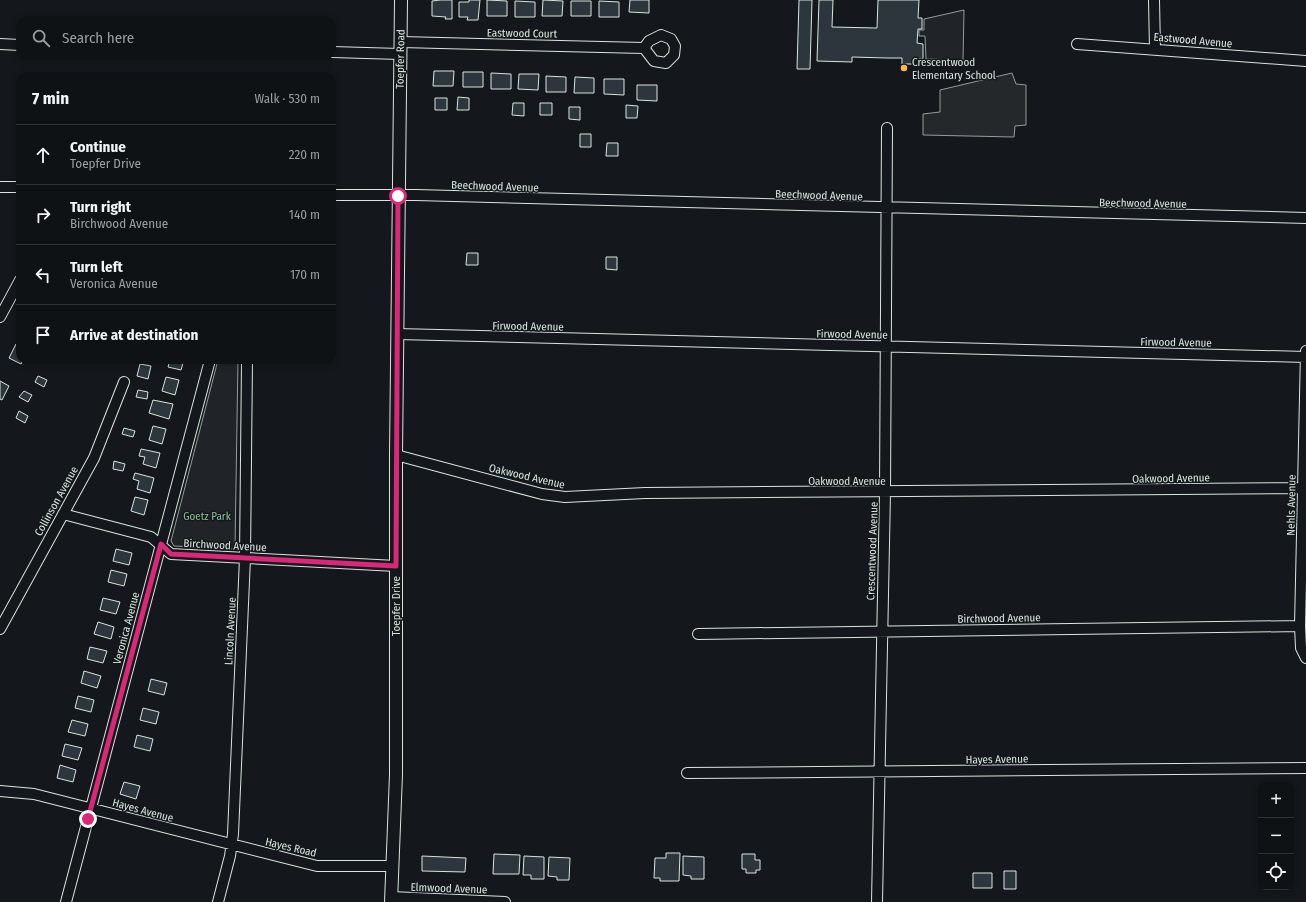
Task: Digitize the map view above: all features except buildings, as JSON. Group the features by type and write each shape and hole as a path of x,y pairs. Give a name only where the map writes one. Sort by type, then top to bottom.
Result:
{"street":[{"name":"Toepfer Road","path":"399,118 400,0"},
{"path":"1154,0 1156,49"},
{"path":"0,44 16,45"},
{"name":"Eastwood Avenue","path":"1077,44 1306,61"},
{"name":"Eastwood Court","path":"336,52 400,48 644,48"},
{"name":"Toepfer Drive","path":"391,900 396,774 396,455 399,118"},
{"name":"Crescentwood Avenue","path":"877,902 881,772 881,631 885,492 887,128"},
{"path":"0,187 16,187"},
{"name":"Beechwood Avenue","path":"336,195 1306,218"},
{"path":"0,317 16,287"},
{"name":"Firwood Avenue","path":"398,334 1306,357"},
{"name":"Nehls Avenue","path":"1306,351 1300,626 1301,648 1306,658"},
{"name":"Veronica Avenue","path":"66,902 209,364"},
{"name":"Lincoln Avenue","path":"218,902 232,845 245,558 247,364"},
{"name":"Collinson Avenue","path":"0,629 94,458 124,382"},
{"name":"Oakwood Avenue","path":"396,455 542,494 565,497 645,493 1304,488"},
{"name":"Birchwood Avenue","path":"63,514 151,537 171,554 396,566"},
{"name":"Birchwood Avenue","path":"698,634 1300,626"},
{"name":"Hayes Avenue","path":"687,774 1306,768"},
{"name":"Hayes Avenue","path":"0,791 34,794 232,845"},
{"name":"Hayes Road","path":"232,845 317,866 393,866"},
{"name":"Elmwood Avenue","path":"391,900 505,902"}],"green space":[{"path":"964,10 963,60 926,59 925,36 919,36 919,30 924,30 924,19"},
{"name":"Goetz Park","path":"217,364 238,364 235,547 232,549 174,546 171,541"}],"shaded area":[{"path":"1012,73 1016,84 1026,85 1026,125 1015,126 1014,137 923,135 923,114 940,112 940,90"}],"place":[{"name":"Crescentwood Elementary School","path":"904,68"}],"route":[{"path":"88,819 161,544 171,554 396,566 398,196"}]}
